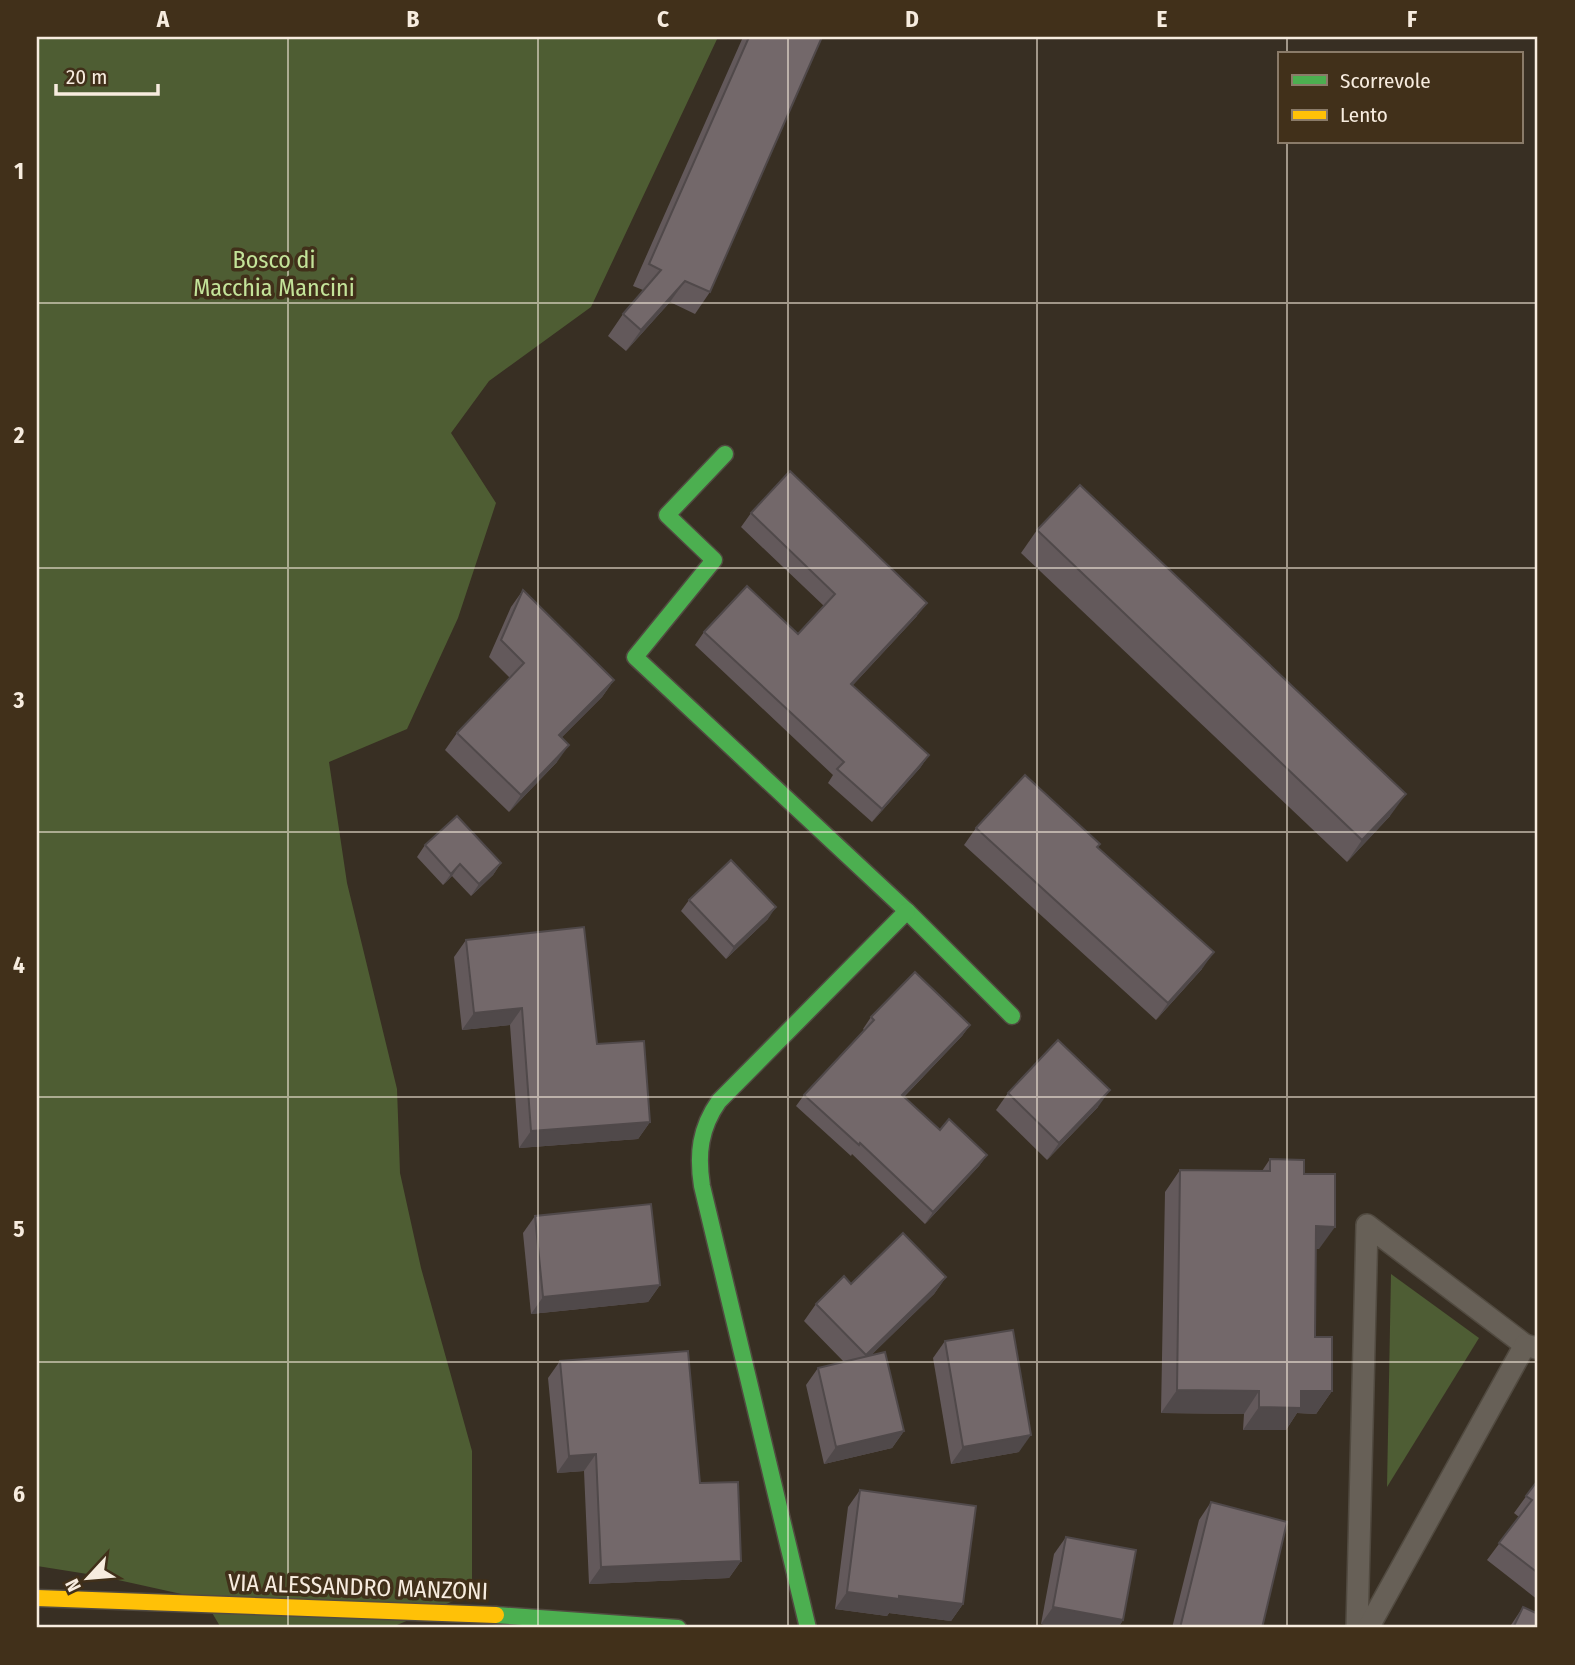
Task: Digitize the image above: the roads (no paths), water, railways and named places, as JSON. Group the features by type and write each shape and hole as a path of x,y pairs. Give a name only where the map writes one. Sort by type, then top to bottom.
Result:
{"street":[{"path":"725,454 667,515 714,560 635,657 907,911 1012,1016"},
{"path":"808,1628 702,1186 700,1140 706,1119 719,1101 907,911"},
{"name":"VIA ALESSANDRO MANZONI","path":"37,1598 512,1616 678,1628"}],"lane":[{"path":"1357,1628 1367,1225 1532,1346 1368,1628"}],"park label":[{"name":"Bosco di Macchia Mancini","path":"274,274"}]}
